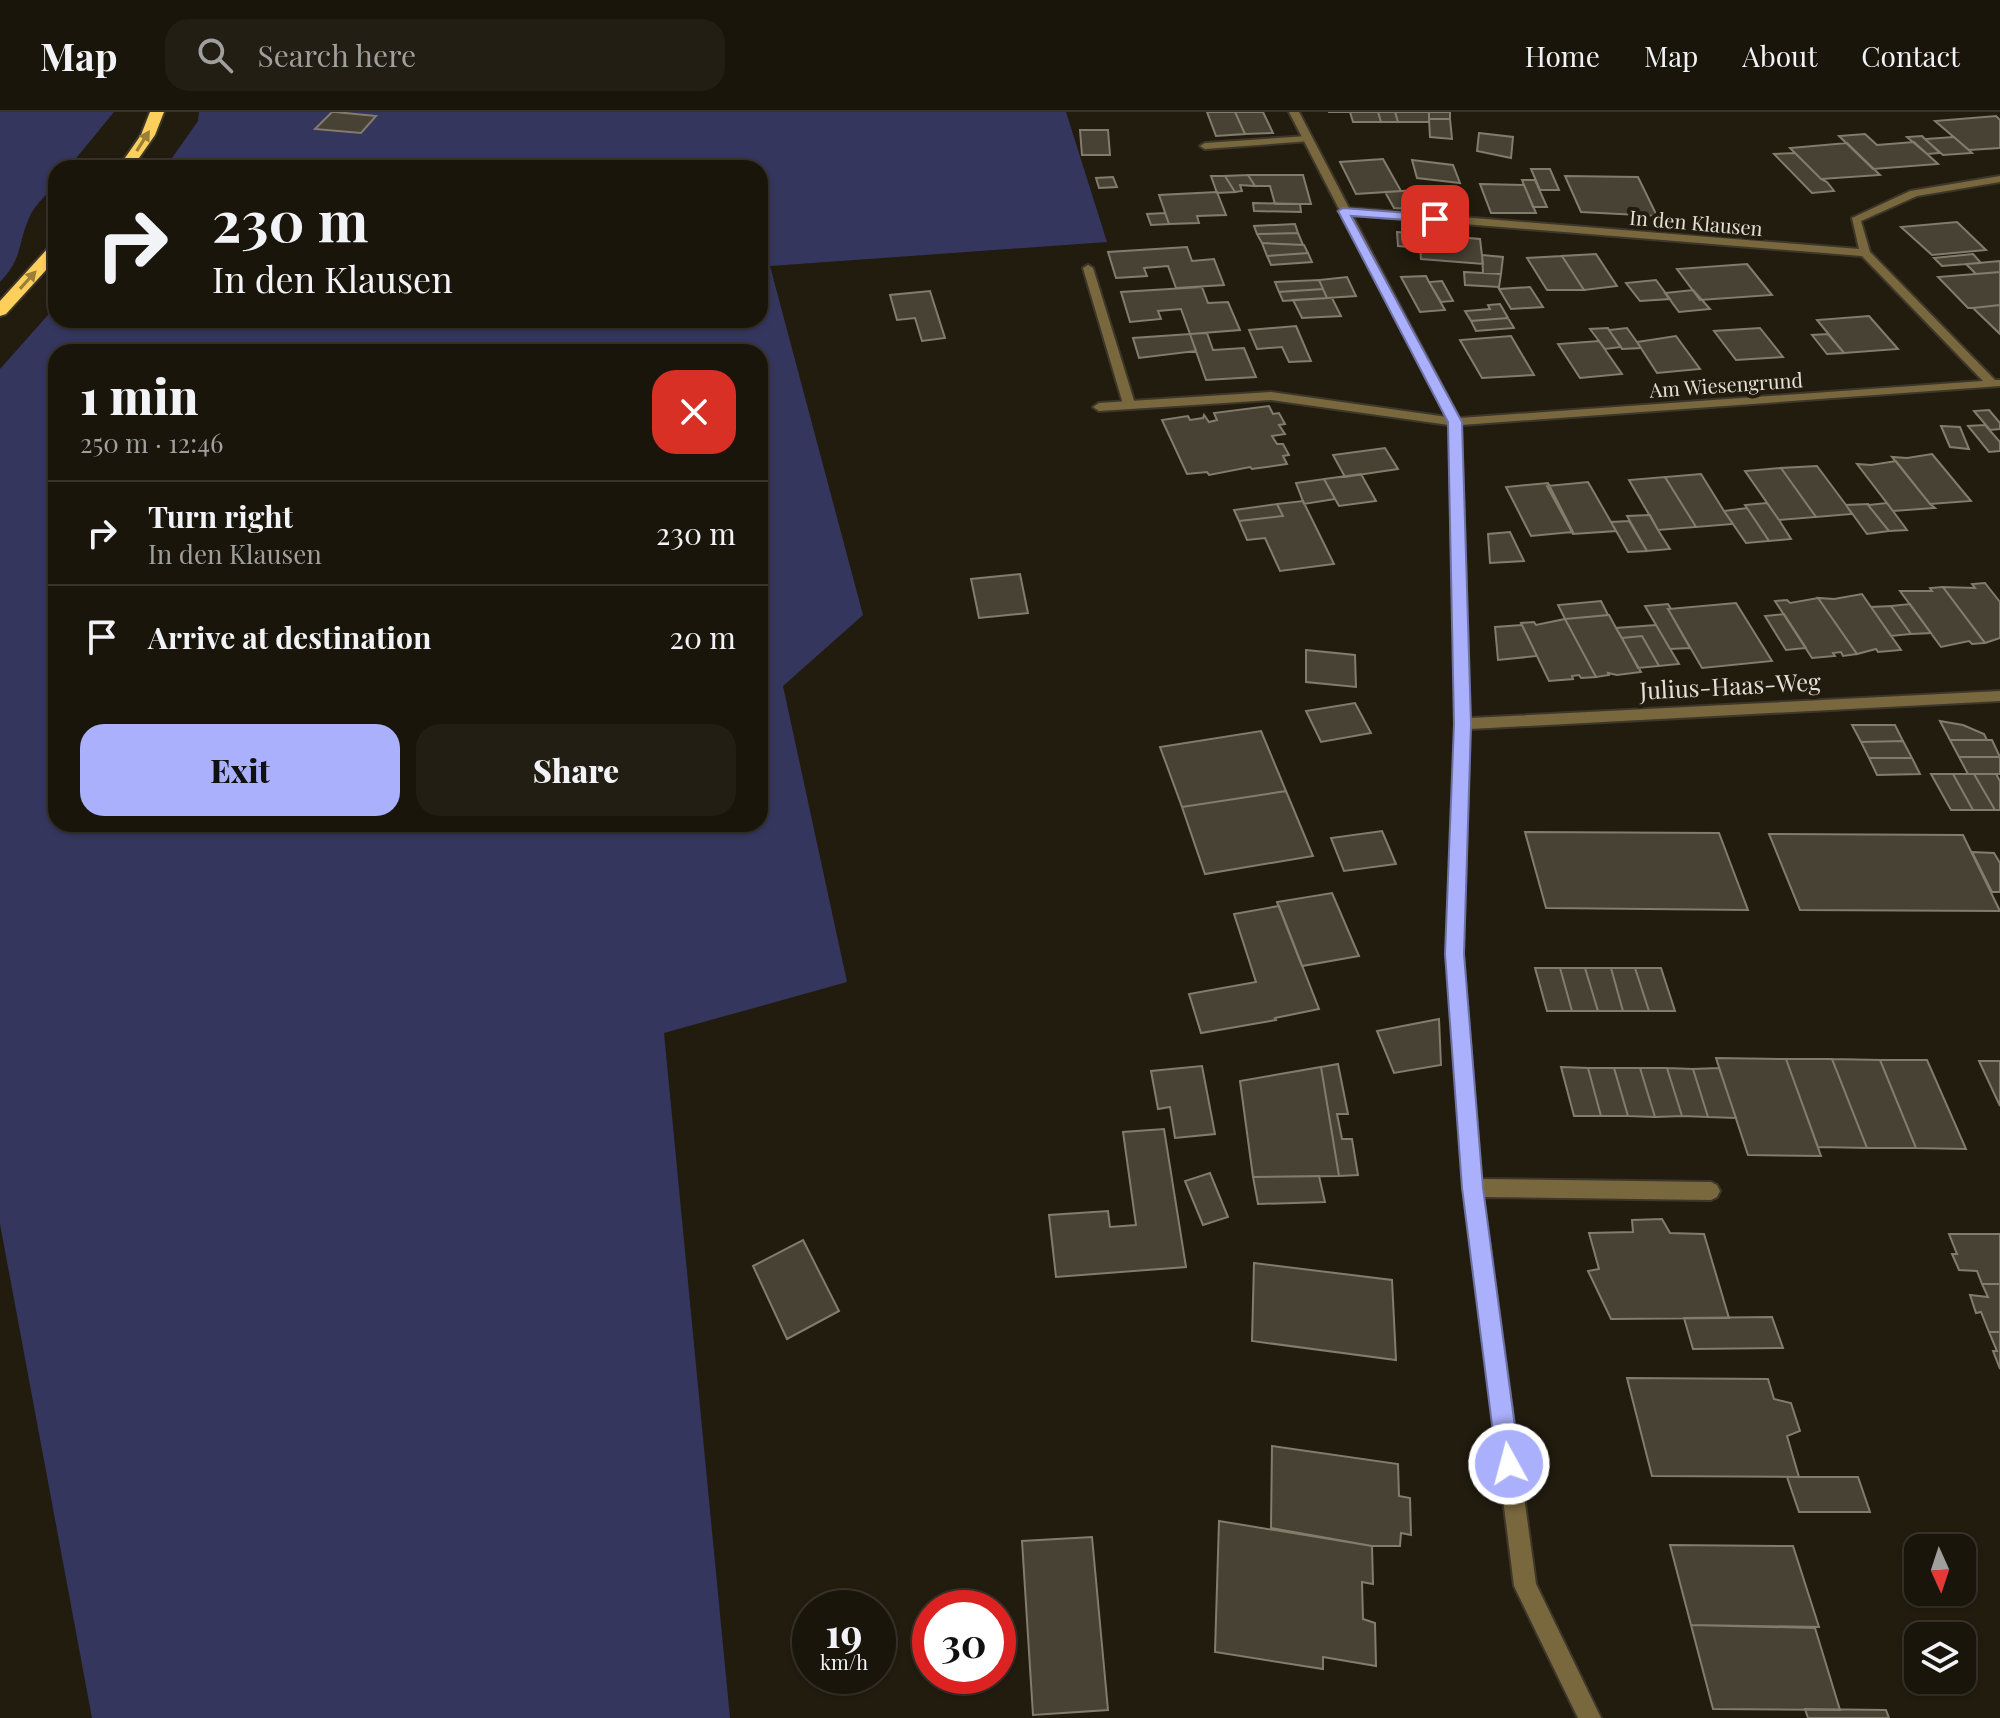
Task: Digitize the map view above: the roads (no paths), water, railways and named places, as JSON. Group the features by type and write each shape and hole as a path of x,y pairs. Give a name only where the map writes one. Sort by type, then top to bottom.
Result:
{"highway":[{"path":"131,160 148,135 157,112"},
{"path":"0,311 48,258"}],"street":[{"path":"1294,112 1455,422 1463,724 1455,954 1473,1188 1525,1586 1590,1718"},
{"path":"1205,146 1307,139"},
{"path":"1996,383 1865,253 1856,220 1914,193 2000,179"},
{"name":"In den Klausen","path":"1343,211 1865,253"},
{"path":"1088,268 1129,404"},
{"name":"Am Wiesengrund","path":"1099,407 1271,396 1455,422 1996,383"},
{"name":"Julius-Haas-Weg","path":"1463,724 2000,694"},
{"path":"1473,1188 1711,1191"}]}
